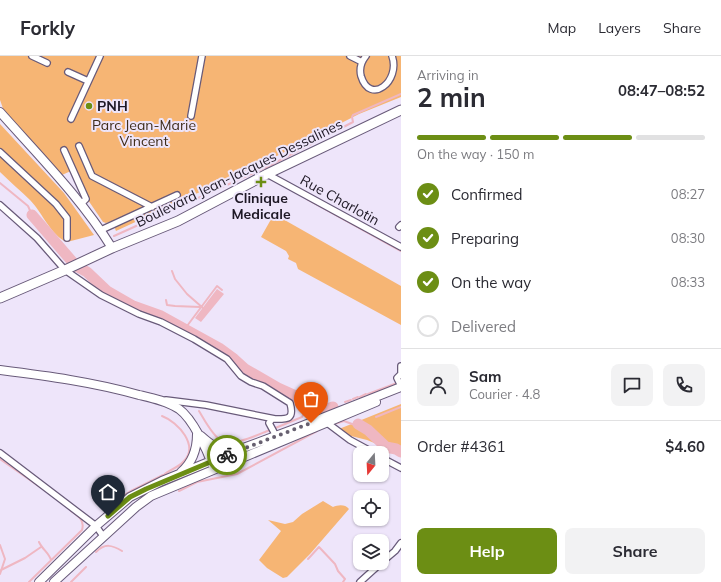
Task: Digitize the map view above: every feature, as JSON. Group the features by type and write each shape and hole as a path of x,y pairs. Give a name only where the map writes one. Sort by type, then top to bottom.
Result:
{"main road":[{"name":"Boulevard Jean-Jacques Dessalines","path":"0,298 112,248 178,221 267,174 401,110"},
{"path":"0,112 81,204 101,230 112,248"},
{"path":"0,370 56,377 123,390 170,404 180,410 192,422 213,465"},
{"path":"39,582 96,526 130,497 162,481 213,465 326,421 401,386"},
{"path":"352,409 401,391"},
{"path":"54,582 136,506 151,496 246,447 326,421"},
{"path":"197,433 218,449 226,451 246,447"},
{"path":"176,476 190,464 192,460 196,450 197,433"}],"street":[{"path":"32,56 47,63"},
{"path":"71,119 100,56"},
{"path":"191,116 202,56"},
{"path":"350,56 362,62"},
{"path":"366,56 362,62 360,73 365,83 374,89 386,89 395,82 399,71 398,65 392,56"},
{"path":"68,72 88,81"},
{"path":"79,146 92,176 152,207"},
{"path":"64,150 86,199 81,204"},
{"path":"0,152 56,204 67,218 67,238"},
{"name":"Rue Charlotin","path":"267,174 401,248"},
{"path":"101,230 177,195"},
{"path":"0,205 37,238 73,266 101,295 115,303 160,322 215,351 227,360 242,376 251,382 263,386 290,403 293,412 288,418 272,419 269,423 276,436"},
{"path":"401,366 401,374 397,378 401,386"},
{"path":"156,399 206,405 278,419"},
{"path":"326,421 350,440 361,446"},
{"path":"0,453 96,526 103,536"},
{"path":"389,462 401,468"},
{"path":"389,556 396,551 401,543"},
{"path":"360,582 373,570"}],"green space":[{"name":"Parc Jean-Marie Vincent","path":"0,56 401,56 401,97 359,114 269,160 116,231 112,221 106,223 103,222 88,200 73,170 62,175 5,114 0,100"},
{"path":"0,124 64,193 94,235 67,242 61,239 51,229 30,200 0,172"},
{"path":"274,214 401,286 401,325 298,269 296,263 288,259 289,256 286,251 261,237"},
{"path":"401,404 401,454 389,449 389,446 382,446 351,436 339,429"},
{"path":"323,501 333,507 341,505 346,506 349,509 310,554 287,577 283,578 267,568 259,560 281,531 268,520 285,524 293,522 302,514"}],"shaded area":[{"path":"217,289 224,294 201,322 195,318"}],"waterway":[{"path":"114,236 269,166 353,122 353,115 401,94"},
{"path":"0,183 28,206 32,215"},
{"path":"307,199 401,251"},
{"path":"32,215 76,266 87,272 107,291 133,306 161,316 219,348 245,369 278,388 298,397 308,406 323,411"},
{"path":"172,271 175,279 187,294 203,308"},
{"path":"187,331 187,326 217,286 222,290"},
{"path":"166,300 167,305 200,307"},
{"path":"368,394 397,383"},
{"path":"360,397 366,394"},
{"path":"353,399 358,397"},
{"path":"345,402 351,400"},
{"path":"273,429 302,417 308,406"},
{"path":"319,410 325,410 333,407"},
{"path":"376,417 401,407"},
{"path":"199,411 215,436 222,441 239,441 270,430"},
{"path":"162,416 174,423 185,435 189,449 188,456 183,462 163,476"},
{"path":"334,424 344,421 368,430"},
{"path":"358,424 368,430 386,447 396,449 401,452"},
{"path":"179,491 197,482 237,474 317,431"},
{"path":"0,459 40,487"},
{"path":"106,507 129,492 163,475"},
{"path":"29,582 82,530 82,521 71,511"},
{"path":"39,542 51,560"},
{"path":"0,545 5,559 0,574"},
{"path":"96,552 102,547 106,546 115,547 122,551"},
{"path":"1,570 25,558 41,547"},
{"path":"308,559 319,547 335,564 338,571 345,579 343,582"},
{"path":"71,582 86,567"}],"way so far":[{"path":"227,455 311,423"}],"place":[{"name":"PNH","path":"89,106"},
{"name":"Clinique Medicale","path":"261,182"}],"route":[{"path":"108,516 130,497 162,481 227,455"}]}
